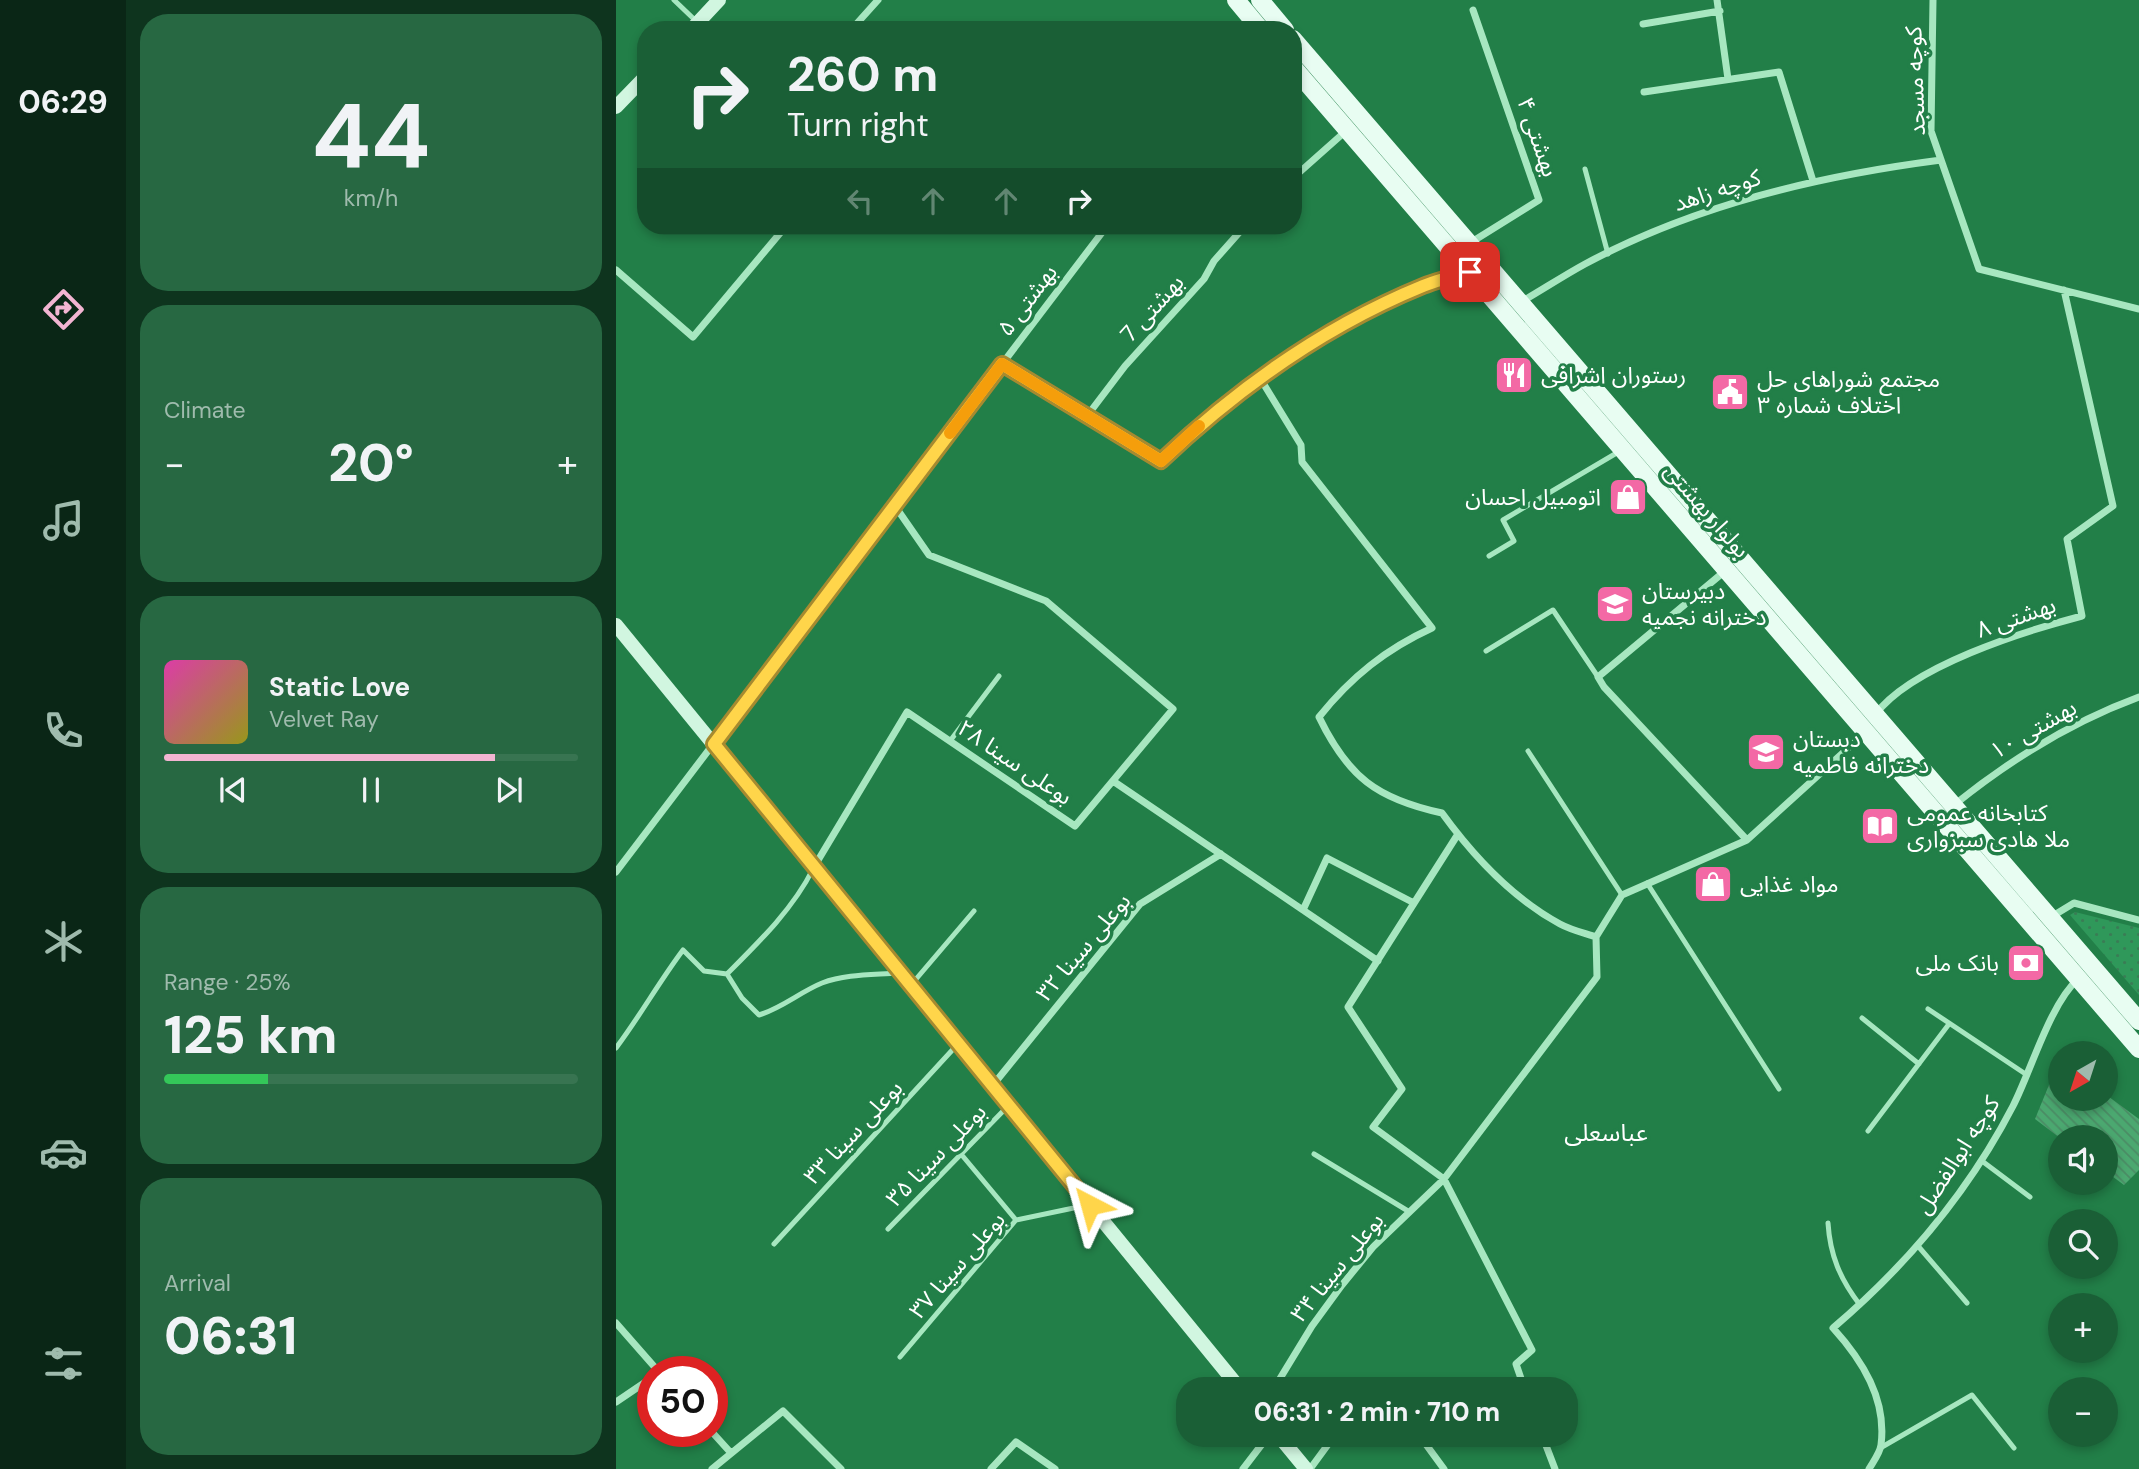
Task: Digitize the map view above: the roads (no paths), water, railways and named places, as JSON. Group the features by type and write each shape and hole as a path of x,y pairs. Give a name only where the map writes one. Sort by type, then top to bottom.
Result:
{"main road":[{"path":"699,21 719,0"},
{"path":"1236,0 1254,21"},
{"path":"1260,0 1278,21"},
{"name":"بولوار بهشتی","path":"1302,49 2139,1021"},
{"name":"بولوار بهشتی","path":"1302,81 2139,1049"},
{"path":"616,107 637,85"},
{"path":"616,625 1230,1377"},
{"path":"1289,1447 1308,1469"}],"street":[{"path":"859,21 878,0"},
{"path":"1717,0 1728,79"},
{"name":"کوچه مسجد","path":"1933,0 1931,131 1979,268 2064,290"},
{"name":"بهشتی ۴","path":"1470,244 1539,200 1473,10"},
{"path":"1643,24 1720,10"},
{"path":"1644,92 1779,72 1813,181"},
{"path":"1302,170 1347,130"},
{"name":"کوچه زاهد","path":"1520,302 1586,264 1659,230 1735,202 1813,181 1876,168 1941,160"},
{"path":"616,270 693,337 778,235"},
{"name":"بهشتی ۵","path":"616,872 1100,235"},
{"name":"بهشتی 7","path":"1087,416 1125,366 1204,279 1214,261 1237,235"},
{"path":"1002,364 1161,461 1193,431 1303,348 1363,314 1425,285 1470,272"},
{"path":"2064,290 2139,309"},
{"name":"بهشتی ۸","path":"1875,715 1883,704 1905,688 1947,664 2002,640 2082,616 2067,539 2113,506 2064,290"},
{"path":"1260,378 1301,445 1302,462 1432,628 1406,640 1358,674 1319,717 1333,747 1354,772 1380,792 1410,806 1443,813 1480,861 1533,907 1562,926 1596,937 1622,895 1747,840 1856,741 1864,730"},
{"name":"بوعلی سینا ۲۸","path":"814,867 907,712 1074,826 1173,709 1046,601 929,555 894,506"},
{"path":"1727,570 1598,677 1614,698 1747,840"},
{"name":"بهشتی ۱۰","path":"1954,806 2027,752 2070,727 2139,697"},
{"path":"1113,780 1378,961"},
{"path":"1458,834 1349,1007 1402,1089 1373,1127 1444,1179 1532,1350 1516,1364 1520,1377"},
{"name":"بوعلی سینا ۳۲","path":"993,1086 1140,904 1221,854"},
{"path":"1303,910 1327,858 1415,903"},
{"path":"2050,918 2074,903 2139,920"},
{"name":"بوعلی سینا ۳۴","path":"1281,1377 1312,1326 1342,1285 1408,1212 1444,1179 1597,977 1596,937"},
{"name":"کوچه ابوالفضل","path":"1882,1447 1881,1414 1872,1382 1856,1353 1833,1328 1919,1246 1982,1161 2027,1075 2068,987 2078,978"},
{"path":"616,1323 645,1356"},
{"path":"616,1402 637,1388"},
{"path":"712,1469 783,1411 841,1469"},
{"path":"991,1469 1016,1442 1055,1469"},
{"path":"726,1447 731,1453"},
{"path":"1243,1469 1260,1447"},
{"path":"1308,1469 1325,1447"},
{"path":"1428,1447 1444,1469"},
{"path":"1547,1447 1555,1469"},
{"path":"1869,1469 1882,1447"}],"lane":[{"path":"674,0 690,21"},
{"path":"1585,169 1608,254"},
{"path":"1489,556 1514,541 1503,520 1623,450"},
{"path":"1486,651 1553,610 1598,677"},
{"path":"950,741 999,676"},
{"path":"1528,751 1622,895"},
{"path":"727,974 804,888 814,867"},
{"path":"1647,883 1779,1089"},
{"path":"911,985 974,911"},
{"path":"616,1048 683,950 704,971 727,974"},
{"path":"727,974 742,998 759,1015 775,1010 822,983 860,975 901,973"},
{"path":"1928,1009 2027,1075"},
{"path":"1861,1018 1919,1064"},
{"path":"1868,1131 1949,1024"},
{"name":"بوعلی سینا ۳۳","path":"774,1244 959,1043"},
{"name":"بوعلی سینا ۳۵","path":"888,1229 1009,1105"},
{"path":"961,1154 1016,1220"},
{"path":"1314,1154 1408,1212"},
{"path":"1982,1161 2030,1197"},
{"name":"بوعلی سینا ۳۷","path":"900,1357 1016,1220 1090,1205"},
{"path":"1828,1223 1829,1241 1837,1266 1860,1305"},
{"path":"1919,1246 1967,1303"},
{"path":"1882,1447 1972,1395 2014,1448"}],"place":[{"name":"رستوران اشرافی","path":"1514,375"},
{"name":"مجتمع شوراهای حل اختلاف شماره ۳","path":"1730,392"},
{"name":"اتومبیل احسان","path":"1628,497"},
{"name":"دبیرستان دخترانه نجمیه","path":"1615,604"},
{"name":"دبستان دخترانه فاطمیه","path":"1766,752"},
{"name":"کتابخانه عمومی ملا هادی سبزواری","path":"1880,826"},
{"name":"مواد غذایی","path":"1713,884"},
{"name":"بانک ملی","path":"2026,963"}],"district":[{"name":"عباسعلی","path":"1606,1133"}]}
